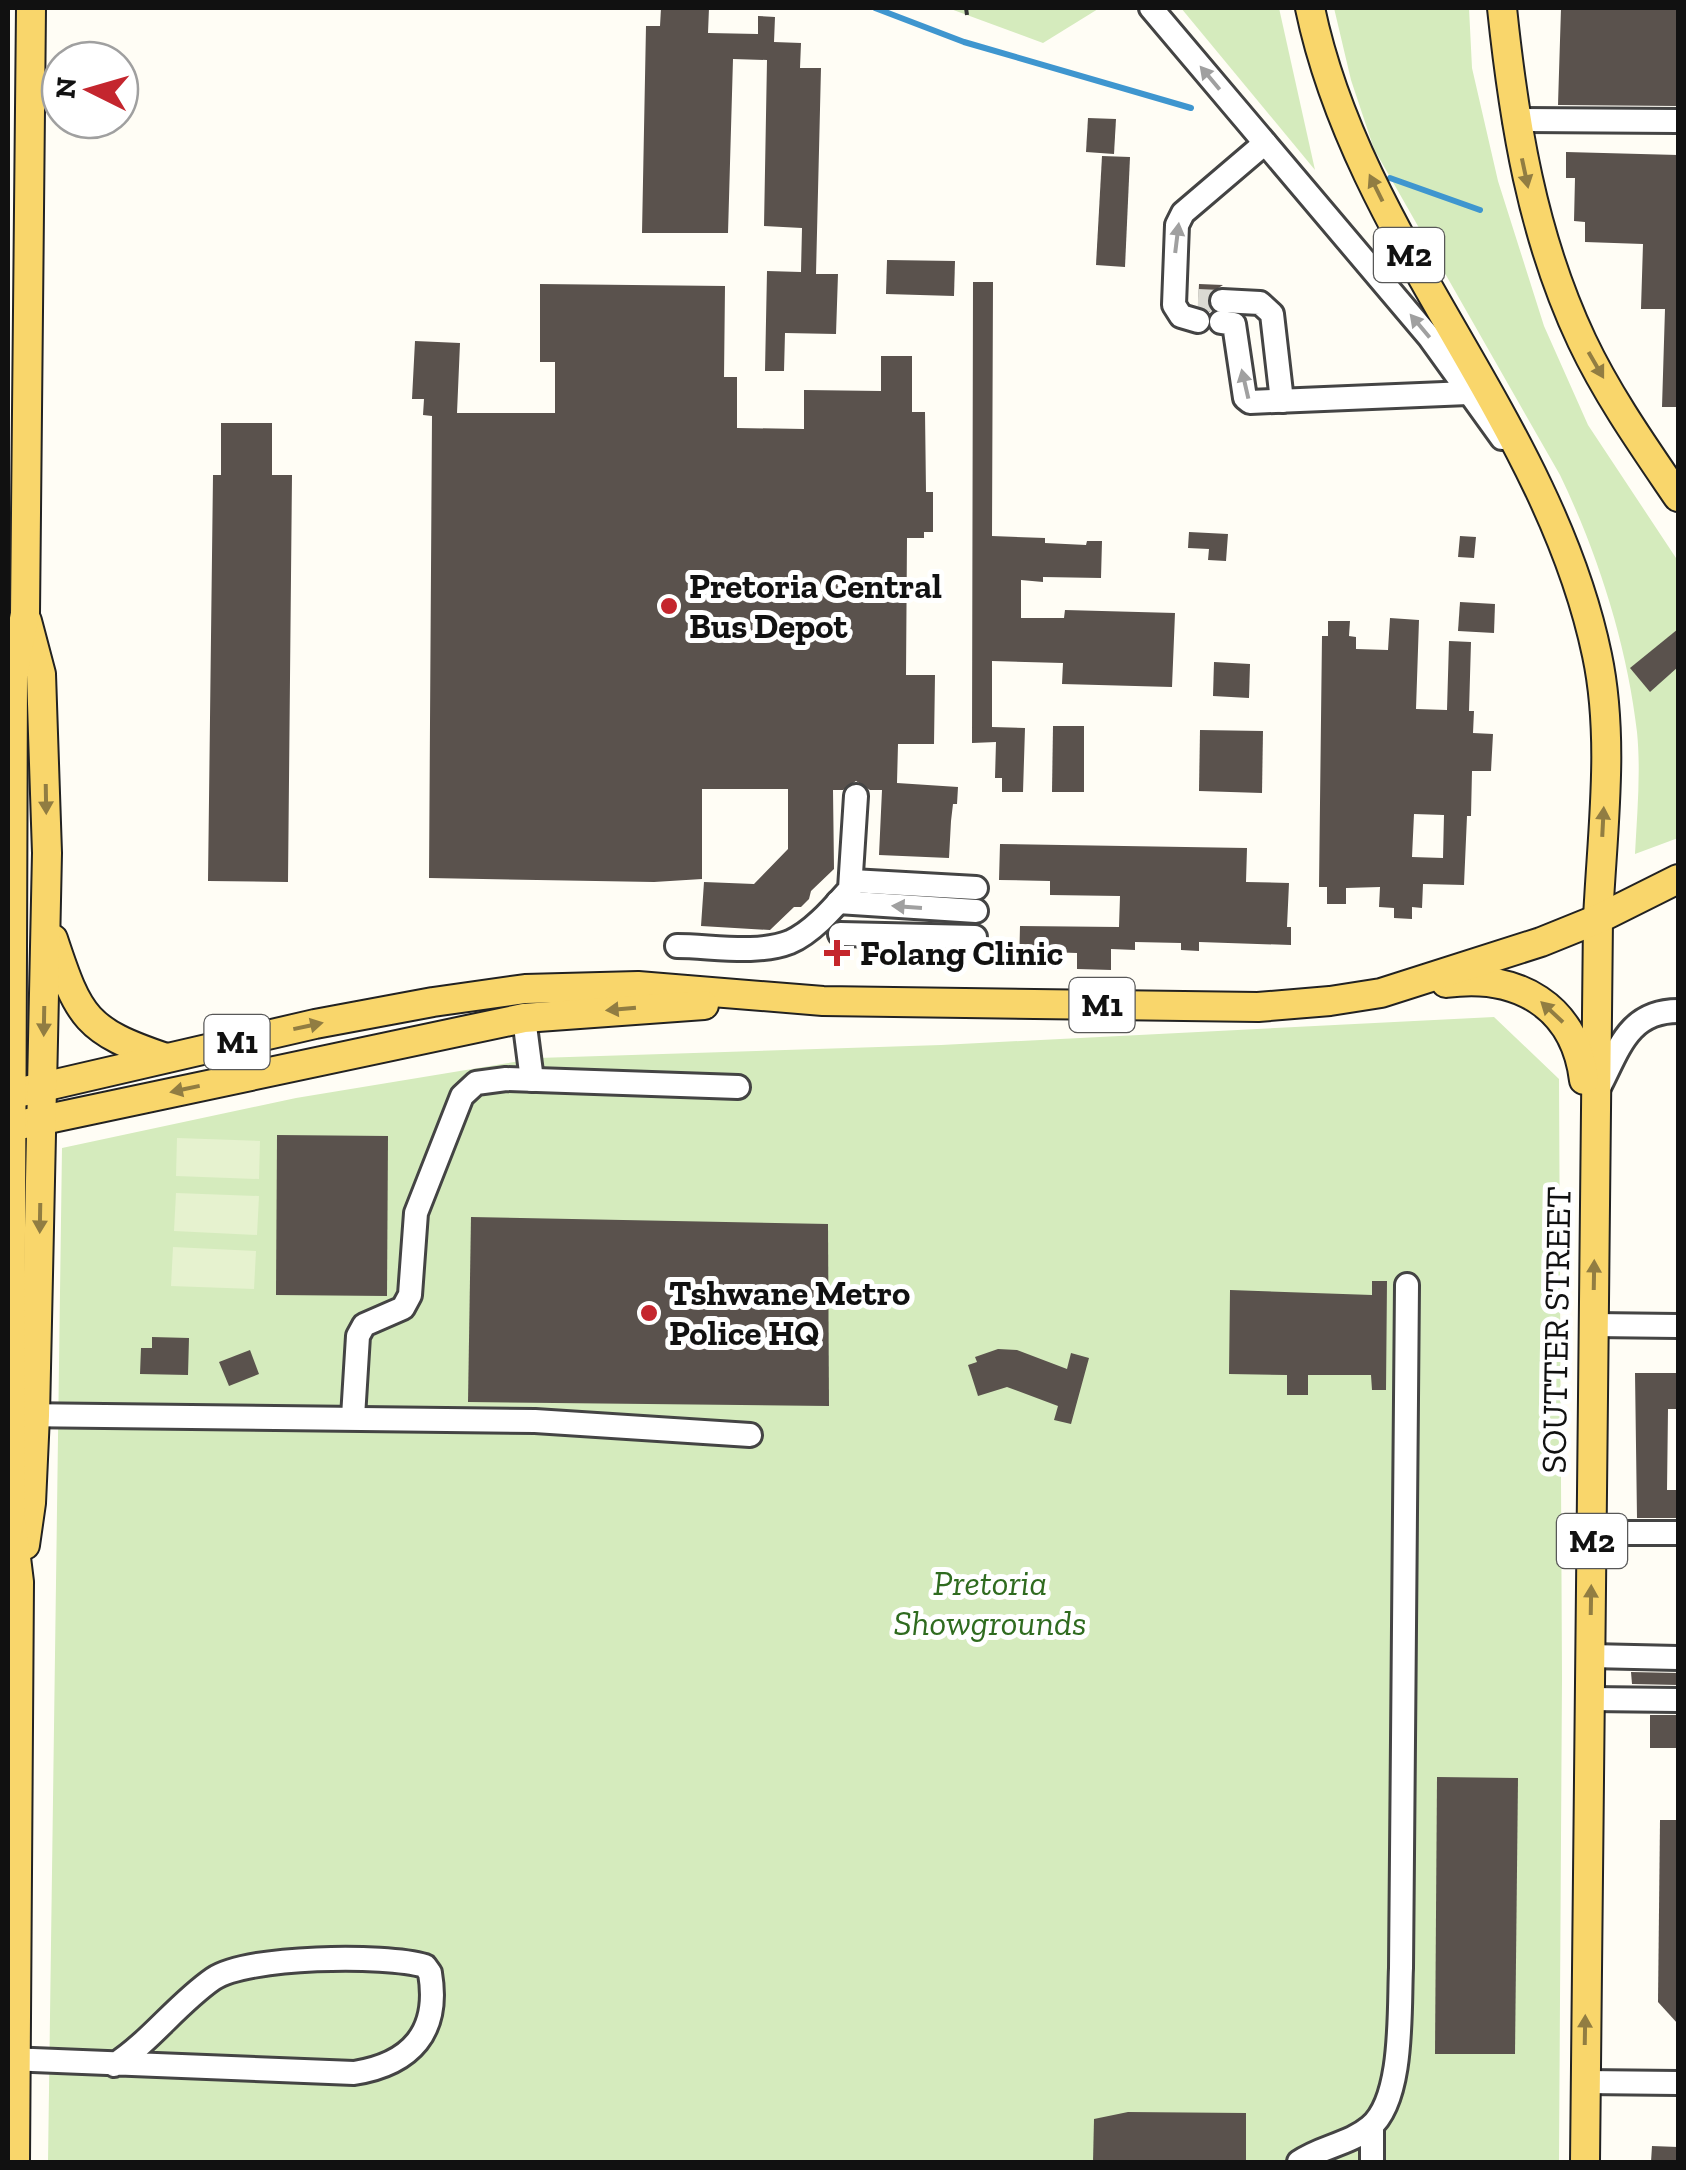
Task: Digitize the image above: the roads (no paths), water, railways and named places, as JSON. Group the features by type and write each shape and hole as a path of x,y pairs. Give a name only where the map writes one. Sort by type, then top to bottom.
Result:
{"main road":[{"path":"19,1582 9,1479 9,1444 23,1415 9,1368 9,1127 14,675 26,614 31,8"},
{"name":"M2","path":"1310,8 1337,107 1353,142 1421,279 1541,488 1584,604 1598,658 1604,739 1598,919"},
{"path":"1502,8 1530,198 1582,341 1625,417 1678,497"},
{"path":"15,2162 13,1612 31,1504 23,1415 42,1120 46,918 42,691 26,614"},
{"name":"M1","path":"9,1127 524,1018 642,1007 823,1001 1258,1006 1381,993 1541,942 1678,879"},
{"path":"46,918 63,970 90,1022 117,1040 167,1058"},
{"name":"SOUTTER STREET","path":"1585,2162 1598,919"},
{"path":"1381,993 1480,982 1525,992 1548,1007 1568,1027 1581,1054 1596,1169"},
{"name":"M1","path":"10,1095 315,1024 525,989 653,986 823,1001"}],"street":[{"path":"1151,8 1430,338 1541,488"},
{"path":"1516,120 1678,121"},
{"path":"1265,143 1183,213 1174,236 1203,308 1234,324 1245,398 1258,403 1468,393"},
{"path":"1203,308 1260,303 1272,314 1282,401"},
{"path":"677,946 764,947 788,942 838,902 852,881 856,796"},
{"path":"838,902 976,900 852,881"},
{"path":"840,934 976,937"},
{"path":"1596,1093 1634,1024 1653,1014 1678,1011"},
{"path":"524,1018 532,1080"},
{"path":"353,1417 358,1336 364,1325 403,1308 410,1295 416,1213 462,1096 476,1083 532,1080 738,1087"},
{"path":"1372,2162 1372,2126 1392,2084 1398,2028 1407,1285"},
{"path":"1594,1324 1678,1326"},
{"path":"23,1415 535,1421 750,1435"},
{"path":"1592,1539 1678,1533"},
{"path":"1592,1539 1678,1546"},
{"path":"1590,1656 1678,1658"},
{"path":"1590,1699 1678,1700"},
{"path":"12,2059 114,2065 354,2073 381,2068 423,2038 428,2028 430,1973 424,1966 386,1959 246,1965 215,1978 114,2065"},
{"path":"1585,2082 1678,2083"},
{"path":"1299,2162 1372,2126"}],"waterway":[{"path":"875,8 964,42 1191,108"},
{"path":"1390,178 1480,210"}],"tunnel":[{"path":"1198,300 1222,301"}],"place":[{"name":"Pretoria Central Bus Depot","path":"669,606"},
{"name":"Folang Clinic","path":"837,953"},
{"name":"Tshwane Metro Police HQ","path":"649,1313"}],"park label":[{"name":"Pretoria Showgrounds","path":"990,1603"}]}
